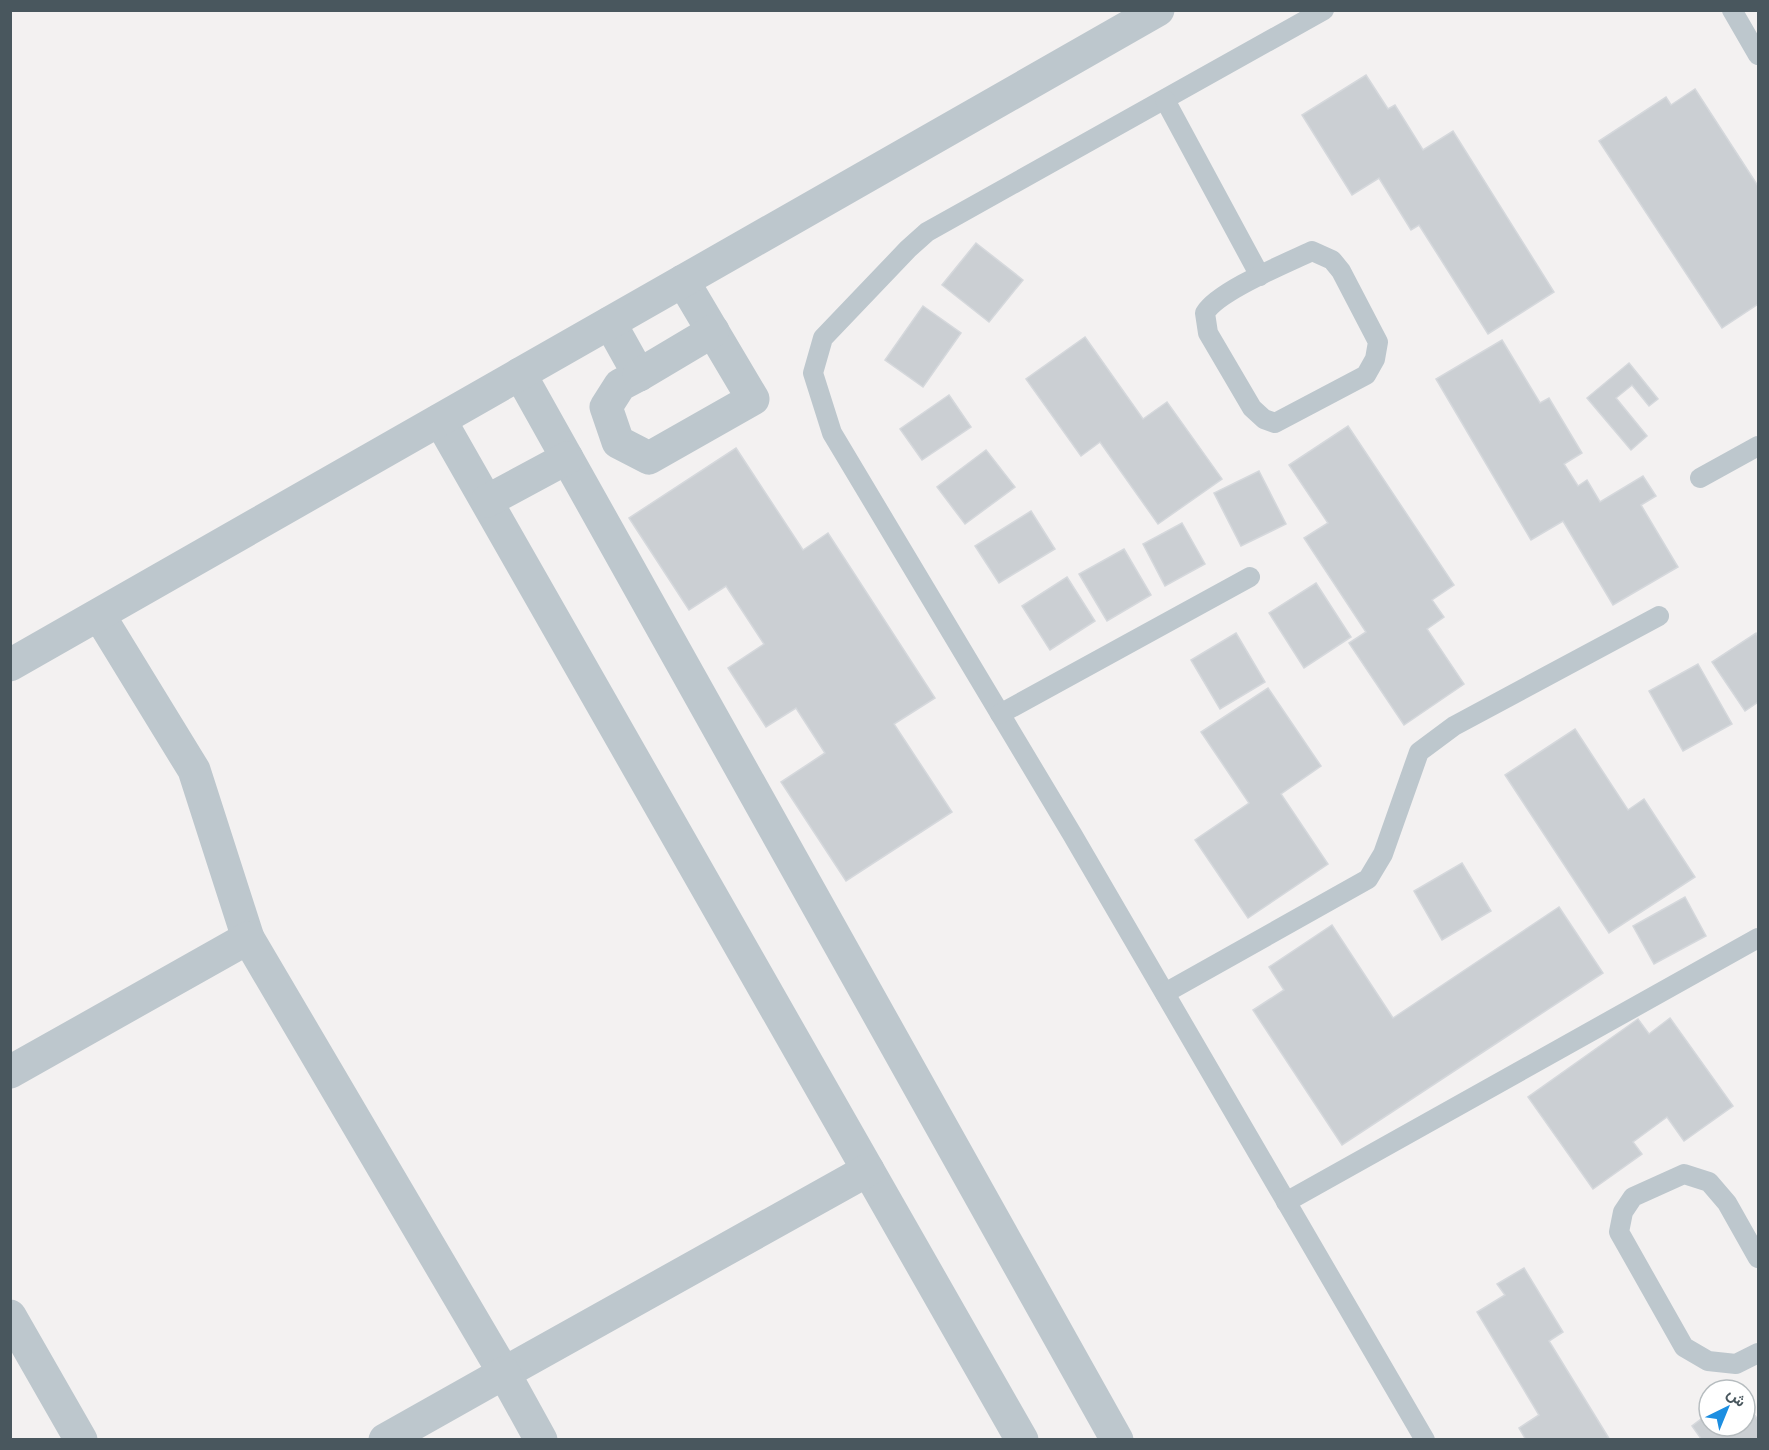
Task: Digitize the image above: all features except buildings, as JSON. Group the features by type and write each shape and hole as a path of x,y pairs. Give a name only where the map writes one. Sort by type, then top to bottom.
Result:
{"street":[{"path":"10,665 1158,10"},
{"path":"683,281 753,399 649,458 618,442 606,407 621,386 712,331"},
{"path":"610,323 639,375"},
{"path":"520,374 1117,1440"},
{"path":"440,420 1022,1440"},
{"path":"487,501 567,458"},
{"path":"99,615 194,770 249,938 541,1440"},
{"path":"10,1072 249,938"},
{"path":"385,1440 868,1170"},
{"path":"10,1316 81,1440"}],"lane":[{"path":"1324,10 927,232 823,338 813,373 832,433 1165,993 1425,1440"},
{"path":"1732,10 1758,55"},
{"path":"1165,100 1260,276"},
{"path":"1312,251 1322,254 1332,260 1341,271 1378,342 1375,359 1366,375 1275,423 1264,420 1252,408 1208,333 1205,313 1211,303 1260,276 1312,251"},
{"path":"1700,477 1758,446"},
{"path":"1000,714 1250,577"},
{"path":"1165,993 1368,879 1383,854 1419,752 1454,726 1659,616"},
{"path":"1286,1202 1758,938"},
{"path":"1758,1258 1727,1203 1709,1182 1684,1174 1633,1197 1623,1212 1619,1232 1684,1347 1708,1361 1736,1364 1758,1353"}]}
